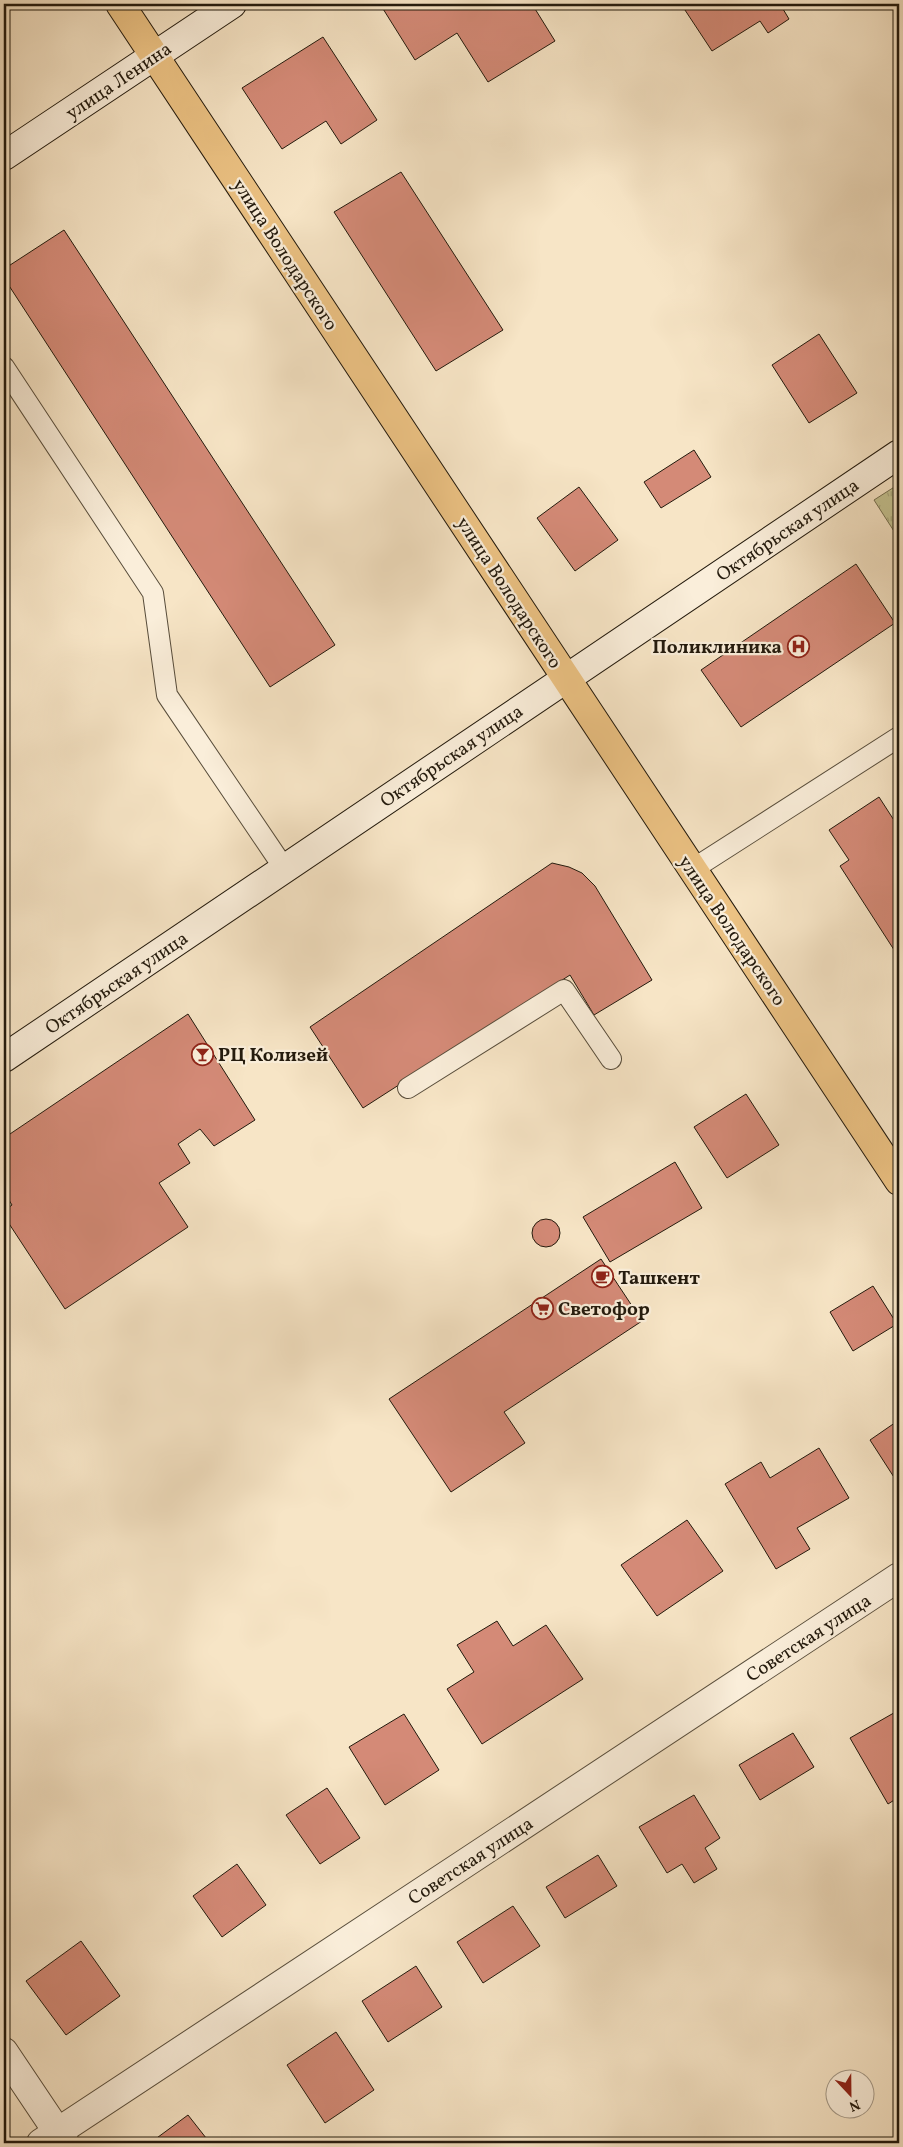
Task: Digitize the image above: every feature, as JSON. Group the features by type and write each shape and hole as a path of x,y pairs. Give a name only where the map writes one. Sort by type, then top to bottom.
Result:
{"main road":[{"name":"улица Володарского","path":"120,4 899,1181"}],"street":[{"name":"улица Ленина","path":"4,156 232,4"},
{"name":"Октябрьская улица","path":"4,1058 899,454"},
{"name":"Советская улица","path":"55,2140 899,1577"},
{"path":"4,2052 55,2140"}],"lane":[{"path":"4,367 153,593 167,695 284,868"},
{"path":"692,869 899,737"},
{"path":"408,1088 564,990 611,1060"}],"green space":[{"path":"899,484 899,539 874,500"}],"building":[{"path":"380,4 532,4 555,41 488,82 457,33 415,60"},
{"path":"681,4 791,4 783,9 789,19 768,33 760,21 712,51"},
{"path":"323,37 377,120 341,144 326,121 282,149 242,88"},
{"path":"401,172 503,330 436,371 334,212"},
{"path":"64,230 335,645 270,687 4,278 4,269"},
{"path":"819,334 857,393 809,423 772,365"},
{"path":"694,450 711,477 661,508 644,482"},
{"path":"579,487 618,540 575,571 537,518"},
{"name":"Поликлиника","path":"856,564 895,623 741,727 701,670"},
{"path":"879,797 899,828 898,956 840,866 849,860 829,830"},
{"path":"552,863 569,867 582,873 595,886 652,980 594,1015 570,975 363,1108 310,1027"},
{"path":"188,1014 255,1120 214,1146 200,1129 178,1144 190,1163 159,1183 188,1227 65,1309 4,1216 4,1211 12,1205 4,1192 4,1138"},
{"path":"746,1094 779,1145 727,1178 694,1127"},
{"path":"675,1162 702,1208 610,1262 583,1217"},
{"path":"546,1219 556,1223 560,1233 556,1243 546,1247 536,1243 532,1233 536,1223"},
{"path":"601,1259 642,1321 504,1412 525,1443 451,1492 389,1399"},
{"path":"873,1286 897,1324 853,1351 830,1312"},
{"path":"899,1420 899,1485 870,1440"},
{"path":"819,1448 849,1498 797,1528 810,1549 776,1569 725,1484 761,1462 770,1478"},
{"path":"687,1520 723,1571 657,1616 621,1565"},
{"path":"497,1621 513,1646 546,1625 583,1679 482,1744 447,1689 474,1672 457,1645"},
{"path":"899,1710 899,1797 888,1804 850,1738"},
{"path":"404,1714 439,1770 385,1805 349,1747"},
{"path":"793,1733 814,1767 760,1800 739,1765"},
{"path":"327,1788 360,1838 320,1864 286,1815"},
{"path":"694,1795 720,1838 705,1848 717,1869 694,1883 682,1864 667,1873 639,1827"},
{"path":"598,1855 617,1886 565,1918 546,1887"},
{"path":"237,1864 266,1905 222,1937 193,1896"},
{"path":"513,1906 540,1946 483,1983 457,1942"},
{"path":"81,1941 120,1996 66,2035 26,1981"},
{"path":"416,1966 442,2007 388,2042 362,2001"},
{"path":"336,2032 374,2090 325,2123 287,2065"},
{"path":"188,2115 210,2143 150,2143"}],"place":[{"name":"Поликлиника","path":"798,646"},
{"name":"РЦ Колизей","path":"202,1054"},
{"name":"Ташкент","path":"602,1277"},
{"name":"Светофор","path":"542,1308"}]}
